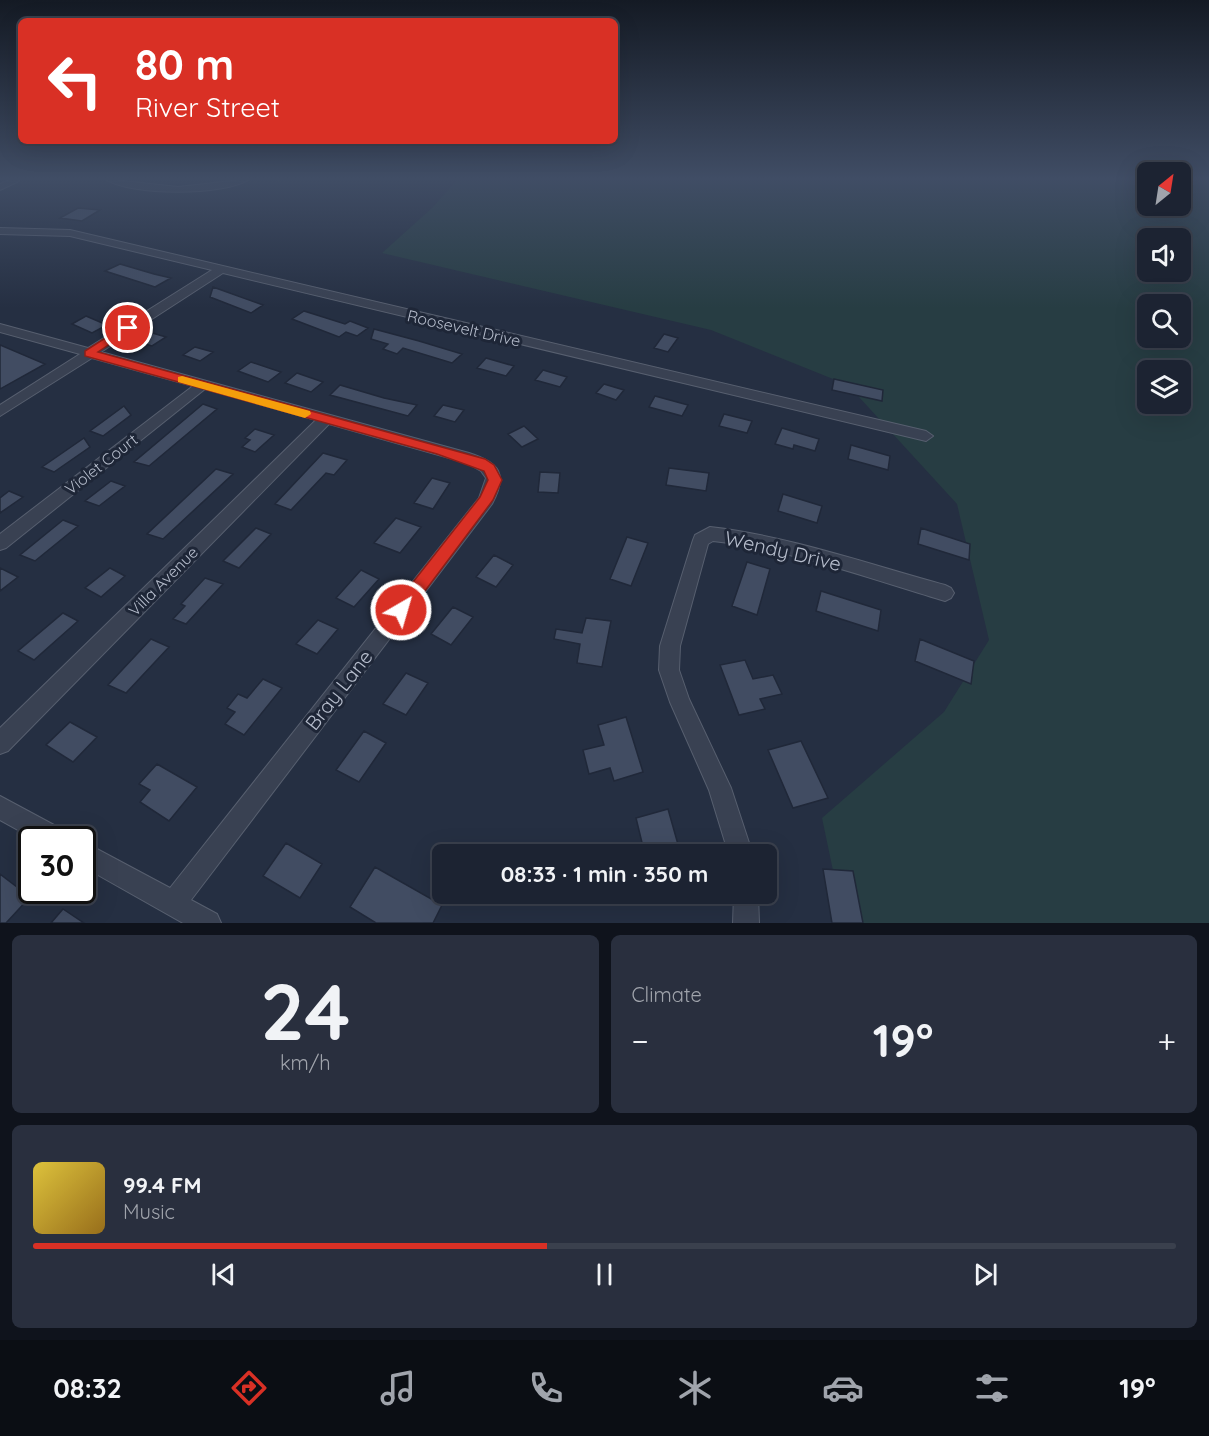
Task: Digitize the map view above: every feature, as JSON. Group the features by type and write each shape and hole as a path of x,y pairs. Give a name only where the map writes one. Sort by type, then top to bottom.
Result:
{"street":[{"name":"Roosevelt Drive","path":"0,231 70,233 926,436"},
{"path":"0,411 221,269"},
{"path":"0,328 325,419"},
{"name":"Violet Court","path":"0,543 202,385"},
{"name":"Bray Lane","path":"173,904 486,500 495,480 493,473 470,459 325,419"},
{"name":"Villa Avenue","path":"0,743 325,419"},
{"name":"Wendy Drive","path":"738,844 720,788 680,702 669,670 670,646 697,547 701,540 710,534 738,538 811,555 945,593"},
{"path":"0,807 34,826"},
{"path":"96,861 208,923"},
{"path":"746,904 746,923"}],"green space":[{"path":"416,222 1209,222 1209,923 844,923 822,818 944,712 989,640 957,504 848,385 711,330 382,253"}],"building":[{"path":"120,264 171,278 155,287 105,271"},
{"path":"213,287 263,305 251,313 210,297"},
{"path":"304,311 345,324 350,321 368,328 357,336 346,332 339,337 292,319"},
{"path":"86,316 107,325 92,333 72,324"},
{"path":"374,329 462,354 452,363 403,348 397,354 383,349 388,344 371,339"},
{"path":"149,332 166,337 152,346 135,341"},
{"path":"664,334 678,338 668,352 654,348"},
{"path":"0,345 45,364 0,389"},
{"path":"195,347 213,352 200,361 183,355"},
{"path":"486,358 514,366 506,376 477,368"},
{"path":"251,362 281,372 268,382 238,371"},
{"path":"543,370 567,377 560,387 535,380"},
{"path":"297,373 323,382 311,392 285,383"},
{"path":"834,379 883,390 882,401 832,390"},
{"path":"604,384 624,390 616,400 596,393"},
{"path":"340,385 417,405 408,416 330,395"},
{"path":"655,396 688,405 682,416 649,407"},
{"path":"203,404 217,409 149,466 134,462"},
{"path":"443,405 464,410 455,422 434,416"},
{"path":"124,406 131,415 103,436 90,431"},
{"path":"724,414 752,421 747,433 719,426"},
{"path":"524,426 538,439 522,447 508,434"},
{"path":"782,428 819,439 815,451 794,445 793,449 775,444"},
{"path":"255,429 274,435 255,452 242,447 250,440 245,438"},
{"path":"84,438 90,447 54,472 42,467"},
{"path":"851,445 890,456 888,470 848,459"},
{"path":"323,453 347,460 334,475 326,473 291,510 275,504"},
{"path":"669,468 709,473 706,491 666,485"},
{"path":"216,469 233,474 163,539 147,534"},
{"path":"540,472 560,473 558,493 538,492"},
{"path":"432,478 450,483 433,509 414,503"},
{"path":"111,481 125,486 99,506 85,501"},
{"path":"9,491 23,497 0,513 0,498"},
{"path":"783,494 822,506 817,523 778,511"},
{"path":"396,518 421,527 400,553 374,543"},
{"path":"63,520 78,526 35,561 20,555"},
{"path":"256,528 271,534 239,568 223,561"},
{"path":"921,528 970,544 969,560 918,544"},
{"path":"627,537 648,543 631,586 610,579"},
{"path":"494,555 513,565 496,587 476,577"},
{"path":"747,562 770,569 757,615 732,606"},
{"path":"0,568 18,577 0,591"},
{"path":"110,568 125,576 101,597 85,588"},
{"path":"361,570 379,579 354,607 336,598"},
{"path":"205,578 223,584 186,624 173,619 185,606 181,604"},
{"path":"821,591 881,610 878,631 816,611"},
{"path":"453,607 473,617 451,645 431,634"},
{"path":"63,613 78,621 34,660 18,651"},
{"path":"586,618 611,621 602,667 577,663 580,644 554,639 556,629 582,633"},
{"path":"318,620 338,629 317,654 296,644"},
{"path":"151,639 169,647 126,693 108,685"},
{"path":"920,639 974,661 971,684 915,661"},
{"path":"745,660 753,679 773,675 782,694 760,699 765,709 739,715 720,665"},
{"path":"406,673 428,683 406,715 383,704"},
{"path":"263,679 282,688 244,735 225,724 235,712 227,708 238,694 247,698"},
{"path":"626,717 643,772 614,781 610,768 589,774 583,750 604,745 598,725"},
{"path":"70,722 97,737 73,762 46,745"},
{"path":"364,731 386,743 359,782 336,770"},
{"path":"801,741 828,798 793,808 768,750"},
{"path":"157,764 197,787 169,821 140,802 150,790 139,784"},
{"path":"668,809 678,844 642,844 636,818"},
{"path":"286,843 322,864 300,898 263,876"},
{"path":"375,867 432,899 432,904 442,905 433,923 376,923 350,907"},
{"path":"823,869 853,871 863,923 832,923"},
{"path":"0,874 18,888 18,904 24,904 6,923 0,923"},
{"path":"63,909 84,923 51,923"}],"slow traffic":[{"path":"182,379 305,414"}],"route":[{"path":"128,328 89,353 441,450 489,468 495,480 486,500 401,610"}]}
